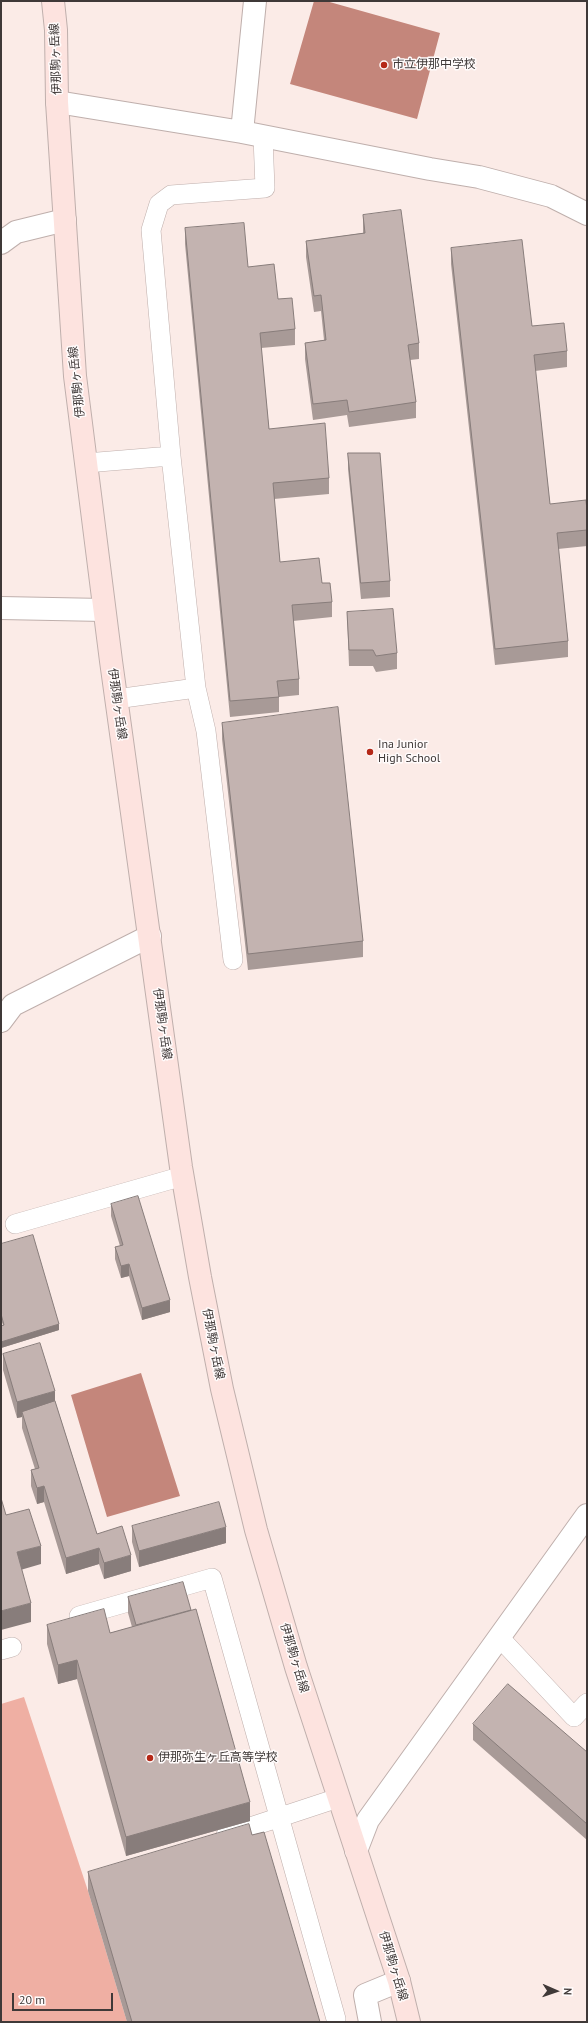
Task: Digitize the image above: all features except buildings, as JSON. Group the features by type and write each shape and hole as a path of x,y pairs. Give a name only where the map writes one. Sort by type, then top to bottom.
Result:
{"main road":[{"name":"伊那駒ヶ岳線","path":"53,1 56,30 57,102 75,376 116,699 183,1176 200,1277 222,1389 256,1530 296,1668 399,1981 409,2022"}],"street":[{"path":"242,132 255,1"},
{"path":"57,102 242,132 479,176 551,196 587,214"},
{"path":"1,243 16,232 65,220"},
{"path":"1,608 104,610"},
{"path":"1,1021 14,1005 150,936"},
{"path":"356,1850 368,1820 587,1515"},
{"path":"370,2022 365,1995 399,1981"}],"lane":[{"path":"233,960 206,731 196,688 171,456 151,230 159,204 171,195 265,188 263,136"},
{"path":"86,463 171,456"},
{"path":"116,699 196,688"},
{"path":"15,1224 183,1176"},
{"path":"76,1617 212,1578 336,2019"},
{"path":"499,1637 574,1717 587,1703"},
{"path":"206,1841 338,1798"}],"shaded area":[{"path":"314,1 326,1 440,33 417,119 290,84"},
{"path":"141,1373 180,1496 107,1517 71,1395"},
{"path":"24,1697 88,1891 127,2022 1,2022 1,1704"}],"place":[{"name":"市立伊那中学校","path":"384,65"},
{"name":"Ina Junior High School","path":"370,752"},
{"name":"伊那弥生ヶ丘高等学校","path":"150,1758"}]}
